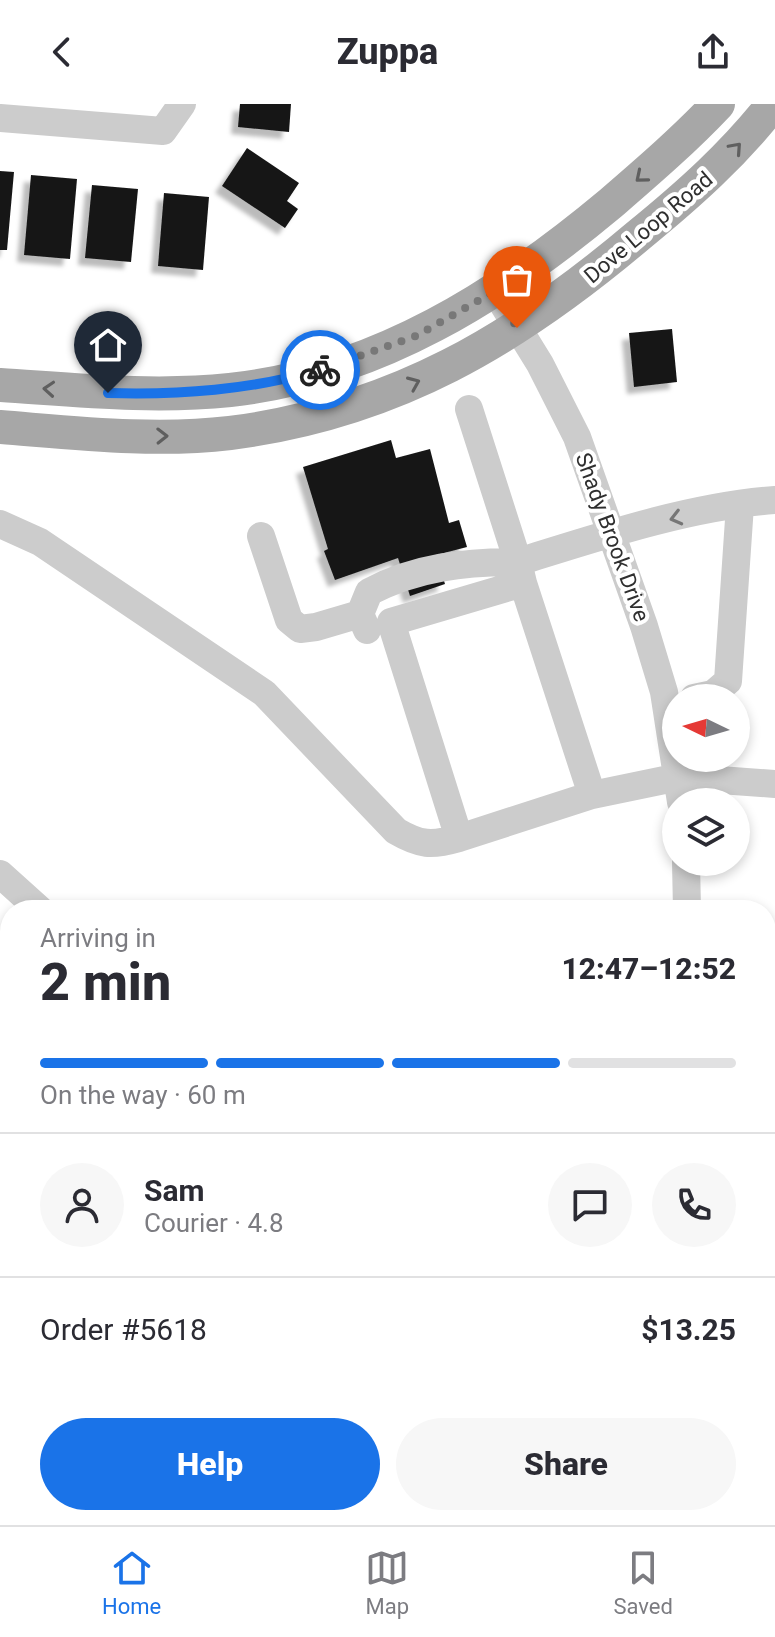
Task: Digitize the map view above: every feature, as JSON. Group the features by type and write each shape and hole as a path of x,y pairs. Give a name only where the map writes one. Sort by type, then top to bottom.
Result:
{"main road":[{"name":"Dove Loop Road","path":"0,385 155,394 256,386 338,365 388,347 448,319 541,259 672,150 718,104"},
{"name":"Dove Loop Road","path":"0,427 105,436 202,435 264,427 350,406 403,388 434,375 517,328 604,265 723,163 773,104"}],"street":[{"path":"0,118 163,131 182,104"},
{"name":"Shady Brook Drive","path":"495,291 540,364 577,437 664,684"},
{"path":"469,409 592,795"},
{"path":"520,572 443,565 407,574 369,592 360,614 365,630 520,572 612,533 775,500"},
{"path":"725,684 728,681 740,505"},
{"path":"0,524 40,542 264,693 396,831 417,843 440,843 459,838 592,795 662,790"},
{"path":"261,536 289,620 300,629 360,614"},
{"path":"391,622 459,838"},
{"path":"704,788 775,785"},
{"path":"0,874 29,900"},
{"path":"686,876 687,900"}],"building":[{"path":"240,104 291,104 289,132 238,127"},
{"path":"247,148 299,183 287,201 298,209 285,228 222,186"},
{"path":"0,171 14,172 7,250 0,250"},
{"path":"31,175 77,179 70,259 24,255"},
{"path":"92,185 138,189 131,262 85,258"},
{"path":"164,193 209,197 203,270 158,266"},
{"path":"672,329 677,382 634,387 629,333"},
{"path":"391,440 396,458 430,449 449,523 459,520 467,547 436,555 445,584 410,596 398,558 335,580 324,551 328,549 303,467"}],"way so far":[{"path":"320,370 416,336 495,291 517,328"}],"route":[{"path":"108,393 232,390 320,370"}]}
